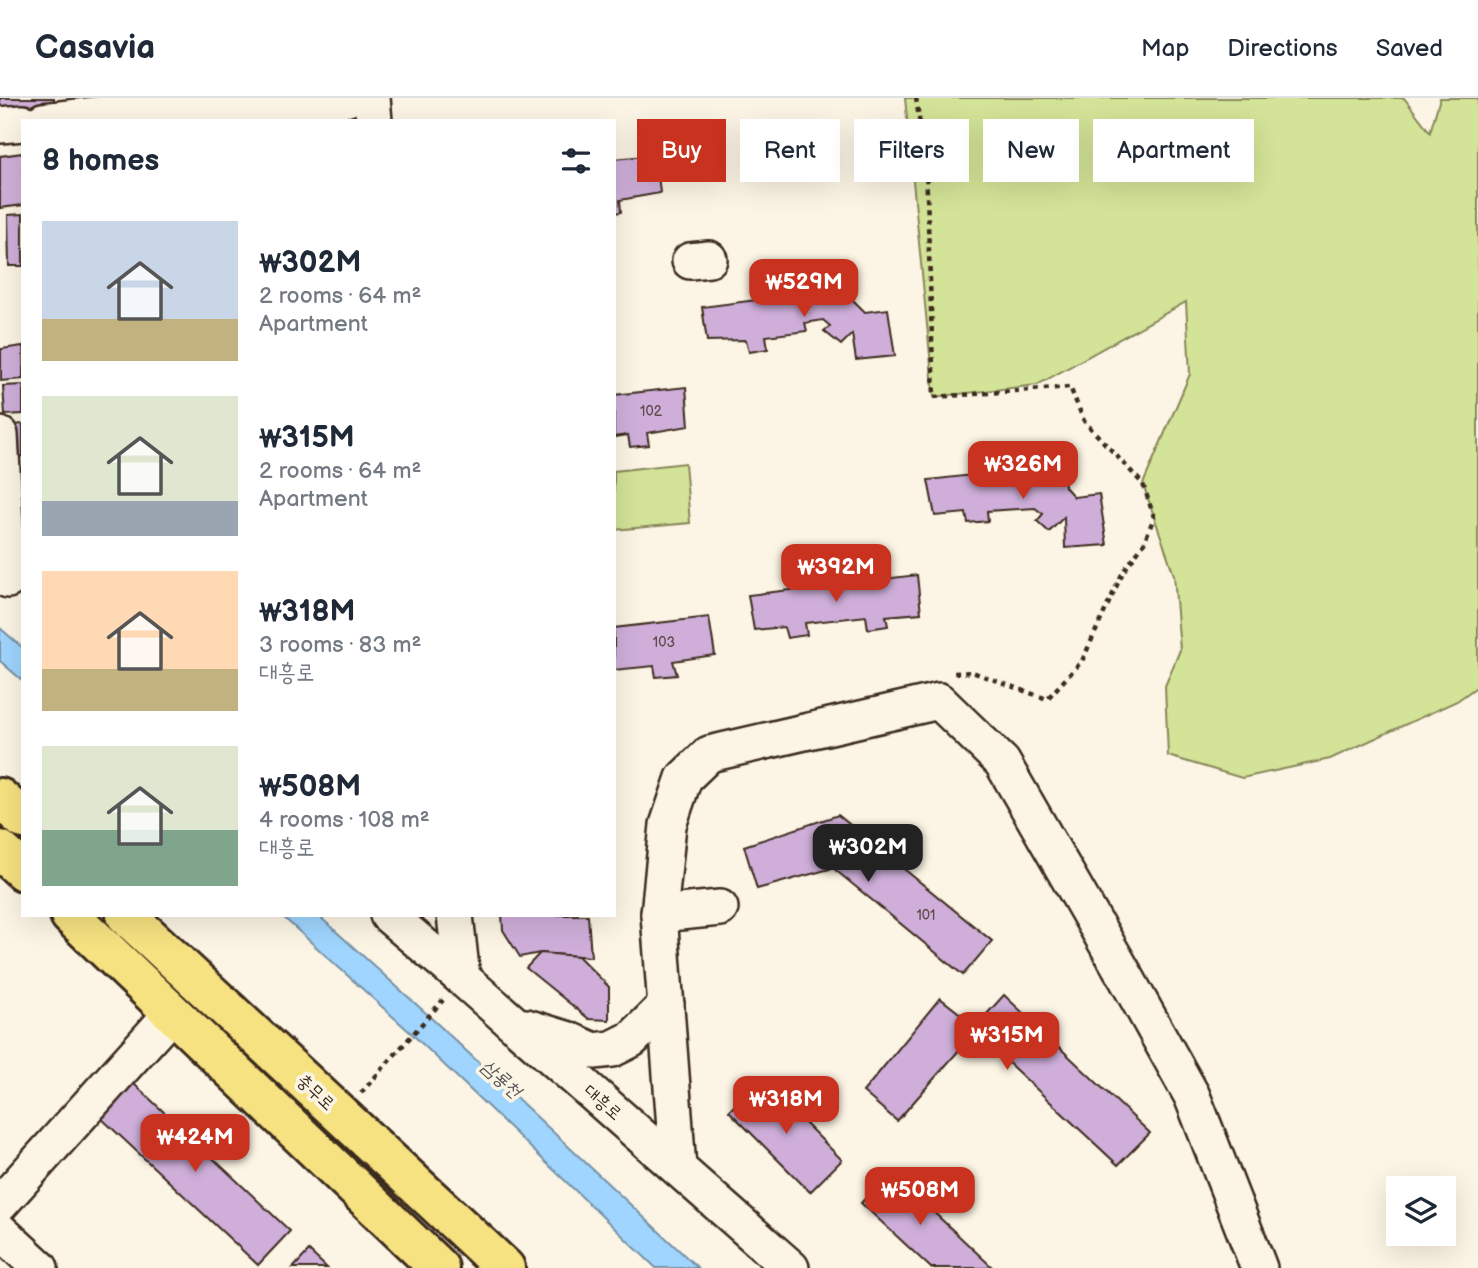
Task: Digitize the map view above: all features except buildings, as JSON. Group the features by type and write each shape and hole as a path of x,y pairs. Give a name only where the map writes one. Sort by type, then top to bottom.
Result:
{"main road":[{"path":"0,798 21,817"},
{"path":"0,850 21,869"},
{"path":"72,917 439,1268"},
{"name":"충무로","path":"128,917 505,1268"}],"street":[{"path":"62,119 160,109 297,107 348,98"},
{"path":"372,98 374,119"},
{"path":"0,125 21,123"},
{"path":"0,435 10,582"},
{"path":"678,1168 659,914 668,825 684,778 709,754 939,701 1002,762 1133,990 1192,1096 1259,1268"},
{"path":"659,914 720,908"},
{"name":"대흥로","path":"390,917 790,1268"},
{"path":"456,917 462,978"},
{"path":"513,1023 569,1040 594,1051 612,1049 632,1039 666,1005"},
{"path":"0,1204 173,1012"},
{"path":"0,1231 40,1268"}],"path":[{"path":"916,98 926,165 934,397 1070,387 1084,421 1143,484 1154,517 1144,544 1124,572 1082,661 1047,699 972,672 938,673 939,701"},
{"path":"361,1094 462,978"}],"green space":[{"path":"905,98 1404,98 1430,132 1440,98 1478,98 1478,686 1457,701 1330,759 1242,778 1168,756 1165,686 1180,650 1174,575 1143,484 1190,374 1186,302 1037,385 934,397 913,182 969,182 969,119 907,119"},
{"path":"685,463 690,523 616,530 616,471"}],"water":[{"path":"0,628 21,646 21,679 0,661"},
{"path":"283,917 320,917 698,1268 656,1268 412,1034"}],"water label":[{"name":"삼룡천","path":"502,1078"}]}
